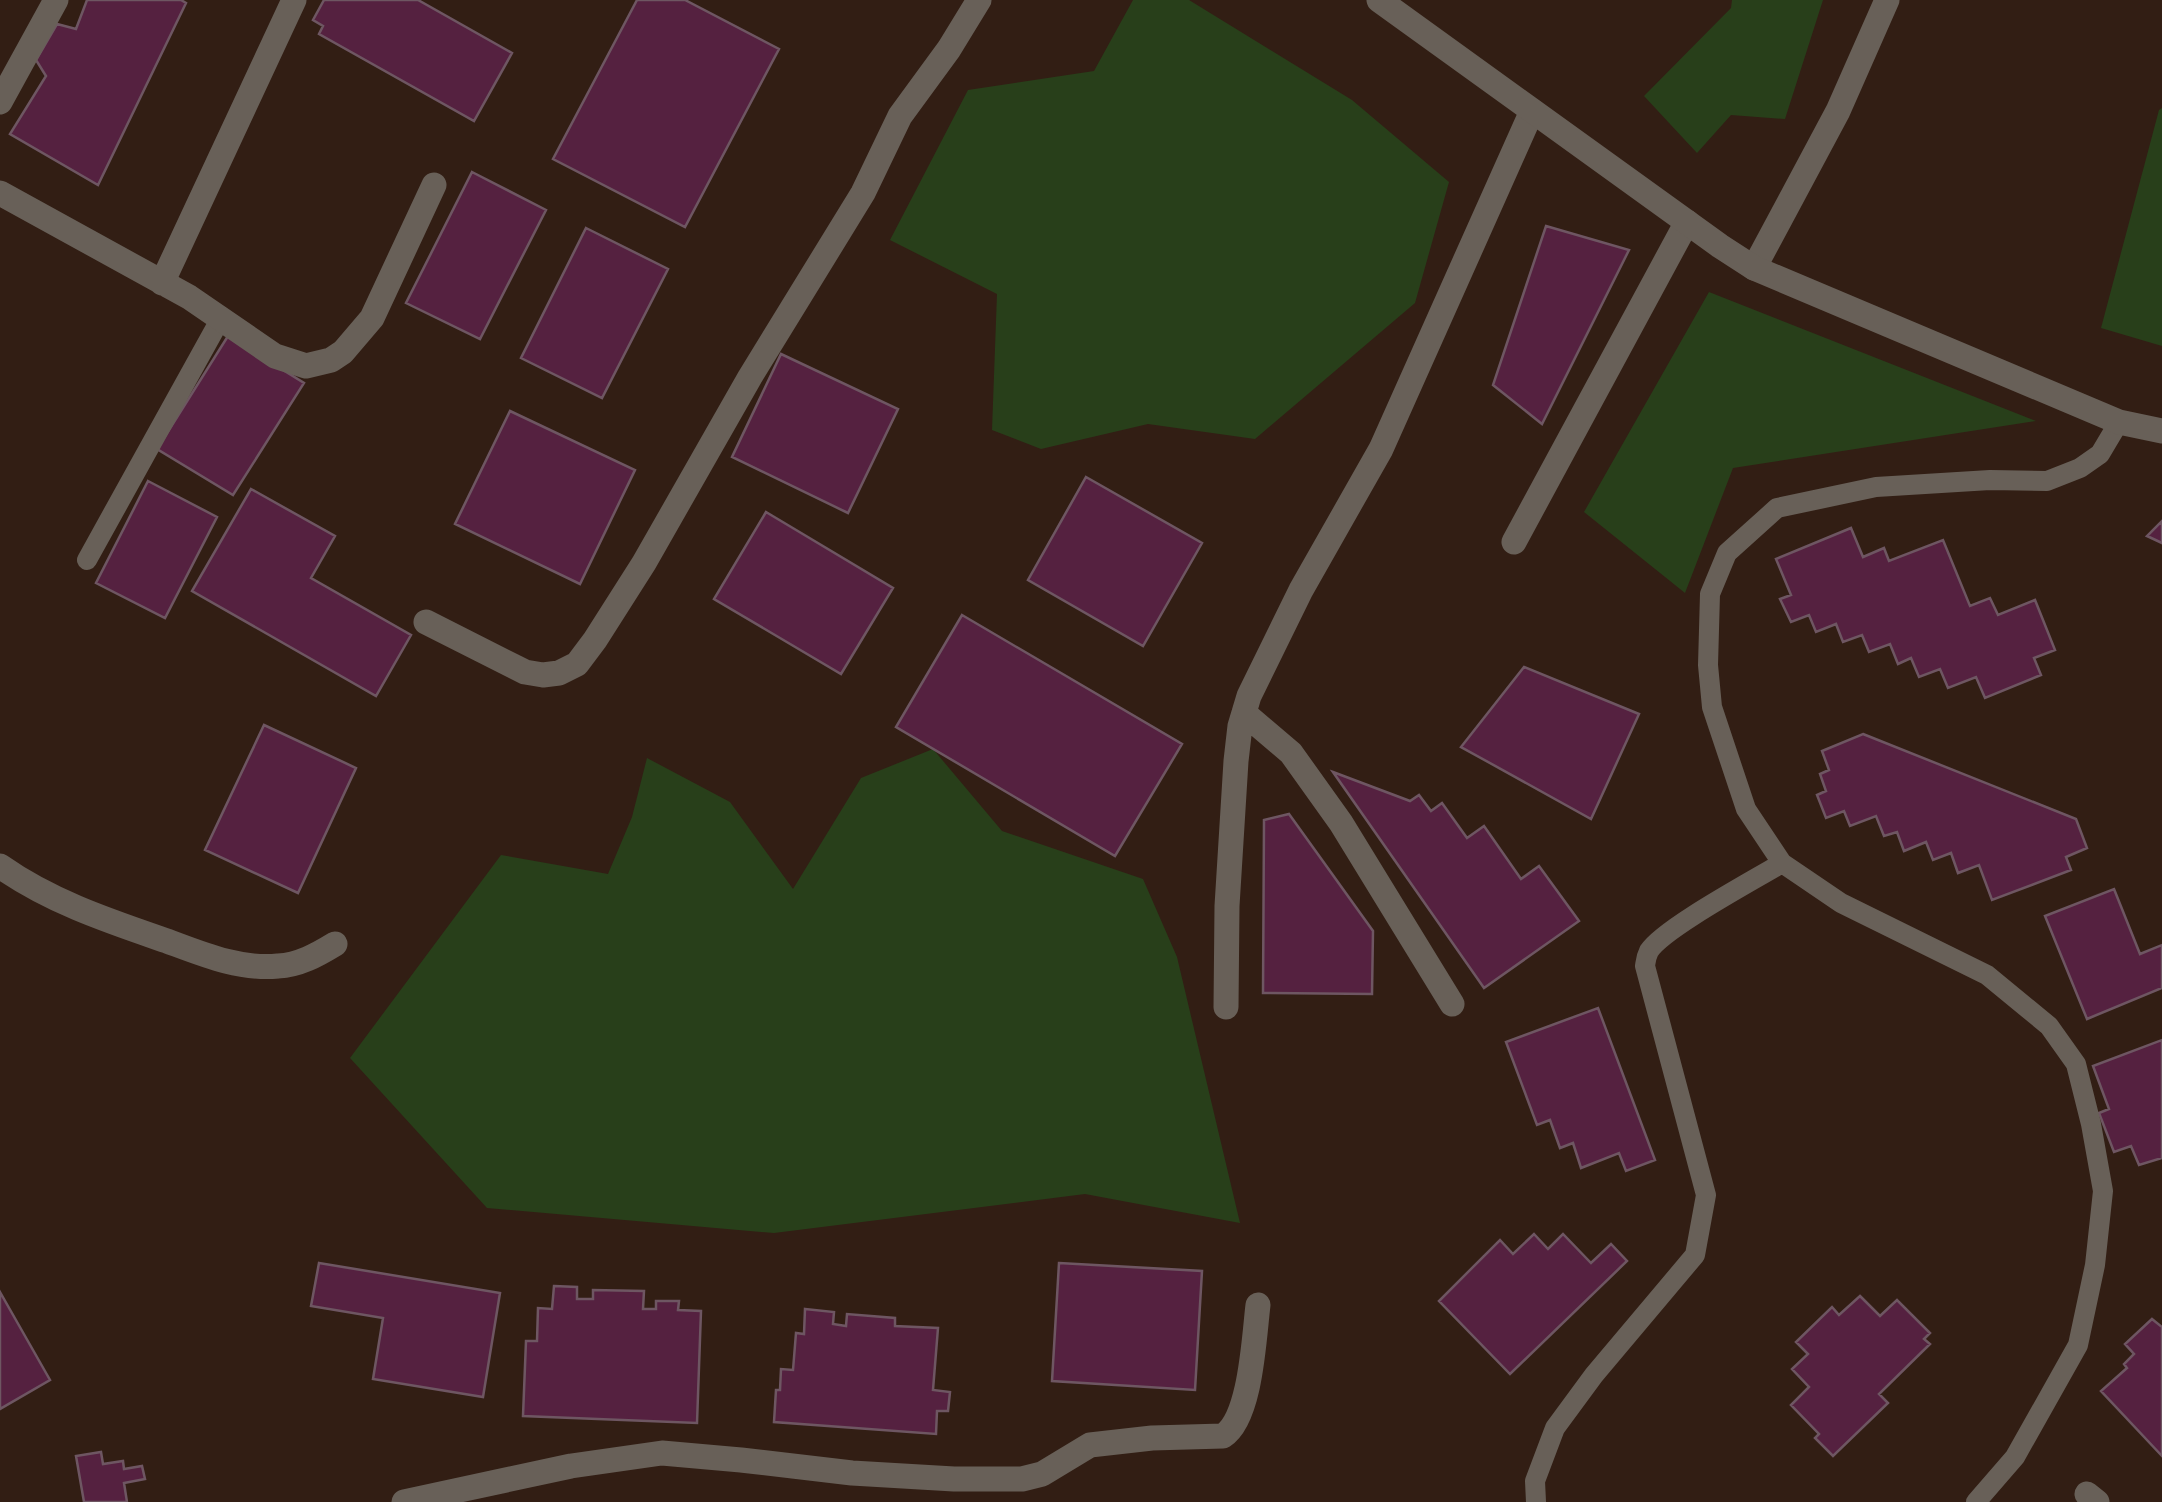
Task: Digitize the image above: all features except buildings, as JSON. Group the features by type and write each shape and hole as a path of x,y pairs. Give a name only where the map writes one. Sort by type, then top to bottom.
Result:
{"street":[{"path":"0,102 7,70 56,0"},
{"path":"162,283 294,0"},
{"path":"426,622 525,672 559,673 577,664 644,563 750,377 862,193 900,116 979,0"},
{"path":"1378,0 1754,268 2119,422 2162,431"},
{"path":"1754,268 1838,111 1887,0"},
{"path":"1226,1007 1226,906 1238,743 1244,714 1256,680 1301,590 1381,448 1532,111"},
{"path":"0,192 221,318 275,356 306,366 331,360 343,352 372,318 434,185"},
{"path":"1514,542 1688,222"},
{"path":"1244,714 1290,754 1341,824 1452,1004"},
{"path":"0,866 28,886 92,915 209,957 278,967 301,962 335,944"},
{"path":"404,1502 570,1466 662,1454 852,1473 1022,1479 1042,1474 1090,1445 1222,1436 1232,1430 1247,1391 1258,1305"}],"lane":[{"path":"87,560 221,318"},
{"path":"1976,1502 2015,1457 2078,1346 2095,1265 2103,1191 2076,1064 2048,1026 1988,976 1841,903 1782,864 1746,809 1712,707 1708,665 1710,594 1726,553 1777,508 1876,487 2047,480 2080,468 2100,454 2119,422"},
{"path":"1536,1502 1535,1481 1555,1428 1594,1375 1695,1255 1706,1195 1645,966 1647,954 1684,922 1782,864"}],"green space":[{"path":"1133,0 1189,0 1352,100 1449,182 1415,303 1255,439 1148,424 1041,449 992,430 997,294 890,240 968,90 1094,71"},
{"path":"1732,0 1823,0 1785,119 1731,115 1697,153 1644,96 1731,8"},
{"path":"2162,108 2162,346 2101,328"},
{"path":"1709,292 2036,421 1733,468 1685,593 1584,512"},
{"path":"933,749 1002,831 1143,879 1177,957 1240,1223 1085,1194 774,1233 487,1208 350,1058 501,855 608,874 632,817 647,758 730,802 793,889 861,778"}]}
